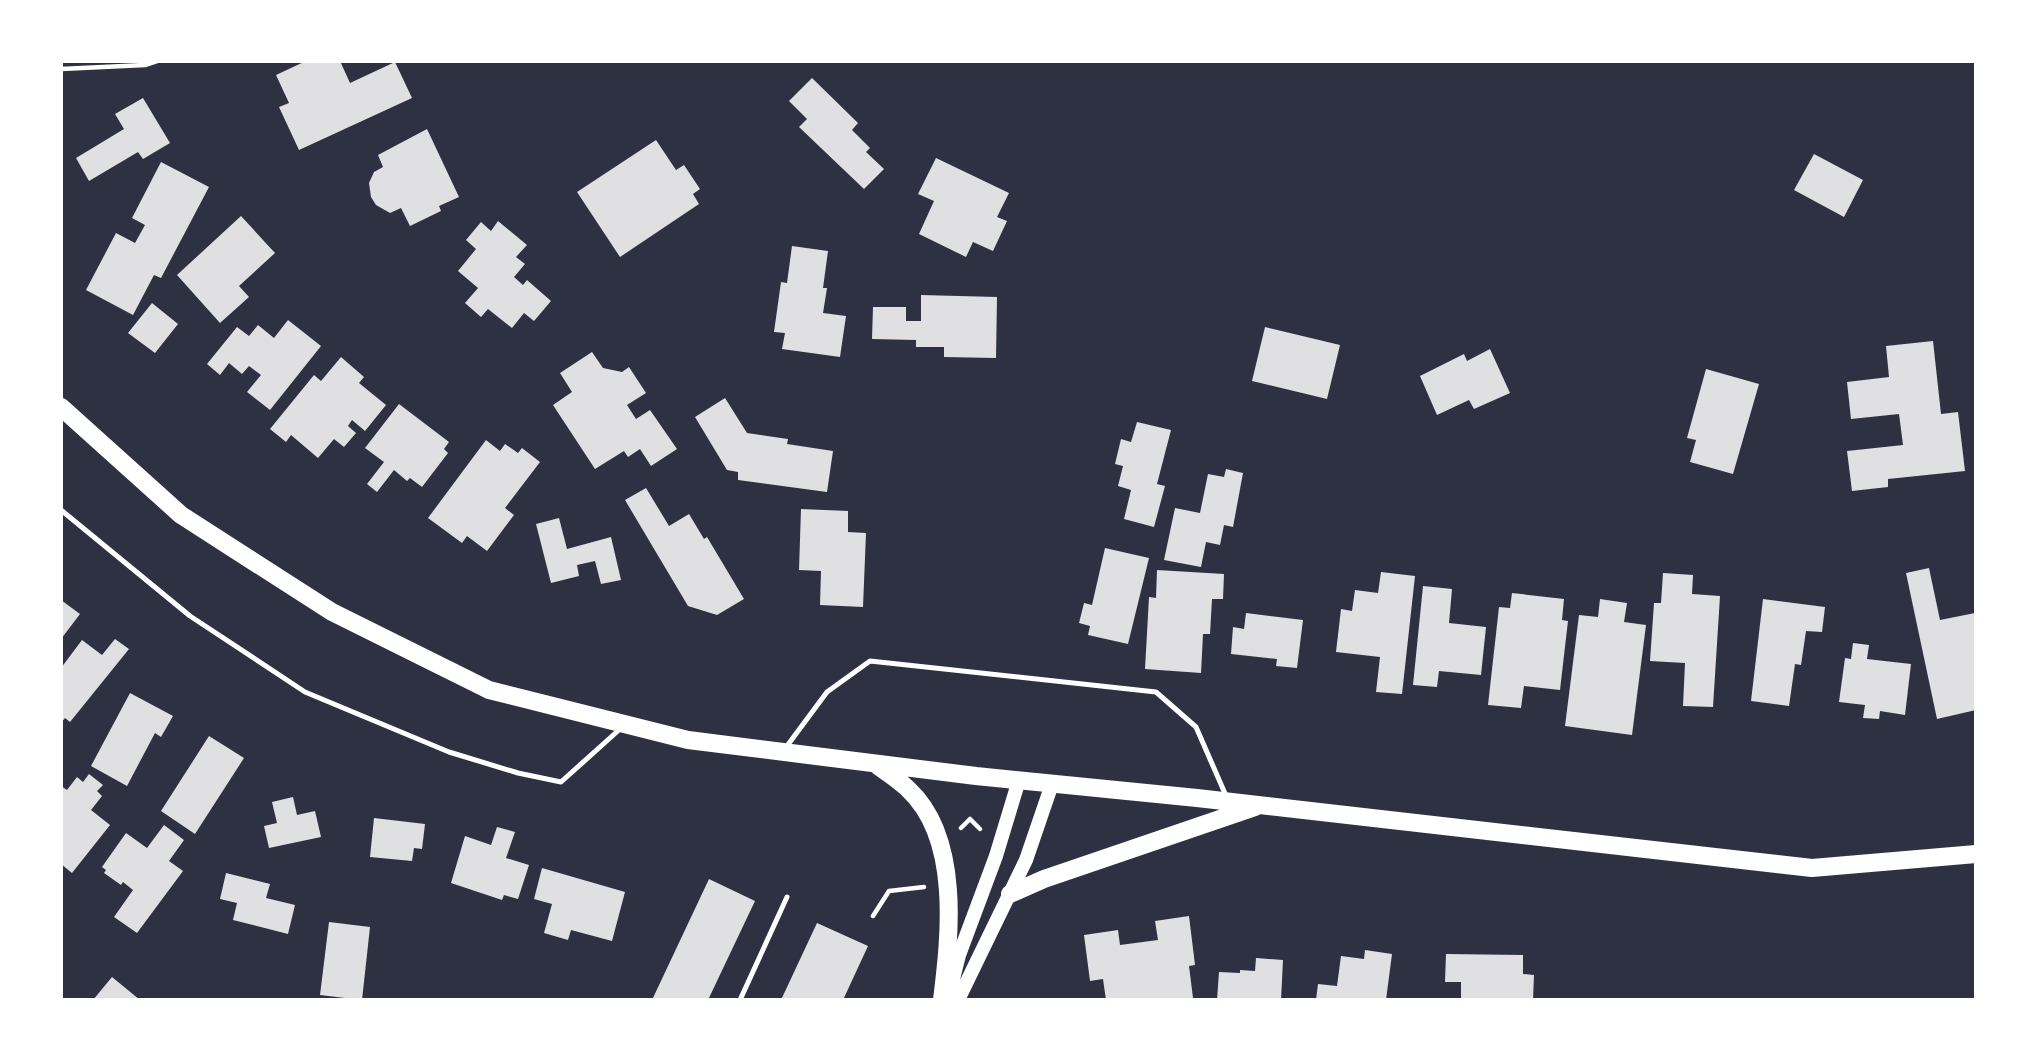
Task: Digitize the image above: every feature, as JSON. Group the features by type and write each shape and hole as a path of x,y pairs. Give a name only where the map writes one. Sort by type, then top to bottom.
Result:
{"main road":[{"path":"61,407 181,515 332,612 489,690 688,740 1052,784 1812,868 1976,854"},
{"path":"877,764 910,790 931,821 939,841 949,911 949,943 942,1000"},
{"path":"948,1000 959,955 996,856 1019,780"},
{"path":"958,1000 1026,860 1052,784"},
{"path":"1010,894 1044,879 1258,806"}],"lane":[{"path":"61,510 190,616 305,692 449,752 518,773 561,782 625,724"},
{"path":"782,752 827,692 870,661 1156,692 1196,727 1229,802"},
{"path":"740,1000 787,897"}],"path":[{"path":"61,69 145,65 157,61"},
{"path":"954,834 965,834"},
{"path":"975,834 986,834"},
{"path":"873,916 889,891 927,887"}],"building":[{"path":"306,61 340,61 350,83 395,62 412,98 299,150 279,107 289,103 276,75"},
{"path":"812,78 858,123 852,130 870,148 866,152 884,169 864,189 799,127 807,119 789,101"},
{"path":"143,98 170,143 143,159 138,152 89,181 76,158 124,129 115,114"},
{"path":"427,129 459,197 439,206 441,211 410,226 401,208 390,213 376,205 371,197 369,183 374,172 383,167 378,155"},
{"path":"656,140 676,170 684,165 700,189 693,194 699,204 620,257 577,192"},
{"path":"1814,154 1863,180 1844,217 1794,190"},
{"path":"936,158 1009,193 997,217 1007,221 993,251 973,242 966,257 919,234 934,201 918,194"},
{"path":"161,162 209,187 161,278 154,275 133,315 86,290 116,233 135,243 145,225 132,218"},
{"path":"241,216 275,253 239,286 249,297 220,323 177,275"},
{"path":"498,221 527,245 516,257 525,264 514,277 523,285 527,280 551,301 534,321 524,313 512,328 488,309 481,317 465,303 478,288 458,271 476,249 466,240 481,222 491,231"},
{"path":"792,246 828,251 823,313 846,316 840,357 782,349 785,333 774,332 781,282 787,283"},
{"path":"921,295 997,297 996,358 944,357 944,347 916,347 916,340 872,339 873,307 906,307 906,321 921,321"},
{"path":"152,303 178,324 155,353 128,333"},
{"path":"288,320 321,346 270,410 247,392 261,375 249,366 242,374 229,363 220,375 207,364 237,327 249,336 258,325 274,338"},
{"path":"1265,327 1340,345 1327,399 1252,381"},
{"path":"1933,341 1941,414 1958,412 1965,471 1888,479 1888,487 1852,491 1847,451 1903,445 1899,414 1851,419 1847,382 1889,377 1886,346"},
{"path":"1490,349 1510,393 1474,409 1469,400 1437,415 1420,376 1464,354 1467,361"},
{"path":"592,352 603,368 622,372 629,367 646,393 627,405 636,419 650,410 677,449 651,466 640,449 628,457 624,451 595,469 553,405 572,392 560,373"},
{"path":"341,357 364,377 359,383 386,405 365,431 352,420 348,426 356,433 344,447 334,439 318,458 291,435 286,442 270,429 314,375 321,381"},
{"path":"1706,369 1759,384 1733,474 1690,462 1696,440 1687,438"},
{"path":"725,398 747,433 788,439 787,444 833,451 827,492 738,480 738,472 727,470 695,417"},
{"path":"399,404 449,442 444,449 448,453 422,487 410,478 407,481 394,470 377,492 367,484 384,462 365,448"},
{"path":"1137,422 1171,430 1157,484 1165,486 1154,527 1124,519 1131,490 1118,486 1123,466 1115,464 1121,439 1131,442"},
{"path":"486,440 500,451 505,444 518,453 522,448 540,462 505,508 514,515 487,551 467,536 462,543 428,518"},
{"path":"1226,469 1243,473 1233,527 1224,525 1220,545 1206,542 1201,567 1164,560 1175,508 1200,513 1208,474 1224,477"},
{"path":"646,488 669,526 689,514 704,539 707,537 744,599 717,615 688,606 625,500"},
{"path":"801,509 848,511 848,532 866,533 863,607 820,605 821,571 799,570"},
{"path":"559,518 567,549 611,537 621,580 601,584 595,561 577,565 579,576 551,583 536,524"},
{"path":"1105,548 1149,558 1128,644 1088,635 1090,626 1079,623 1084,603 1092,605"},
{"path":"1929,568 1940,620 1975,613 1976,617 1976,710 1937,719 1906,573"},
{"path":"1157,570 1224,574 1223,599 1212,599 1210,634 1203,634 1201,673 1145,669 1149,597 1156,598"},
{"path":"1381,572 1415,576 1402,694 1376,692 1380,657 1336,652 1341,609 1352,611 1355,590 1378,593"},
{"path":"1663,573 1693,575 1692,594 1720,596 1713,707 1683,706 1685,663 1650,661 1654,603 1661,603"},
{"path":"1423,586 1452,589 1449,623 1486,627 1481,675 1439,671 1437,687 1413,685"},
{"path":"1512,593 1564,599 1562,620 1568,621 1560,690 1524,686 1521,708 1488,705 1499,607 1510,608"},
{"path":"1600,599 1627,603 1624,622 1646,625 1632,735 1565,726 1579,615 1598,617"},
{"path":"1763,599 1825,607 1822,632 1806,631 1801,665 1795,664 1789,706 1751,701"},
{"path":"61,600 80,614 61,639"},
{"path":"1246,613 1303,620 1297,668 1276,666 1277,659 1231,654 1233,627 1244,629"},
{"path":"115,639 129,649 70,722 65,718 61,723 61,668 82,640 102,655"},
{"path":"1853,643 1869,645 1867,659 1911,664 1905,715 1880,711 1879,719 1863,718 1865,705 1839,702 1845,658 1851,659"},
{"path":"130,693 173,716 161,737 155,733 127,786 91,766"},
{"path":"209,736 244,758 195,834 161,811"},
{"path":"89,774 103,785 97,791 102,796 91,810 110,825 72,873 61,864 61,786 67,790 77,777 83,782"},
{"path":"293,797 297,815 315,811 321,837 269,848 264,826 277,823 272,802"},
{"path":"374,818 425,824 422,849 414,848 412,861 370,857"},
{"path":"164,825 184,840 169,861 183,871 137,933 114,917 133,890 104,873 106,870 102,867 126,833 147,848"},
{"path":"497,827 515,832 506,858 529,865 518,899 504,895 502,900 451,883 465,836 491,845"},
{"path":"542,868 625,892 612,941 571,930 568,940 544,933 552,904 534,899"},
{"path":"226,873 270,884 266,898 295,905 288,934 233,920 237,903 220,899"},
{"path":"709,879 755,901 708,1000 652,1000"},
{"path":"1189,916 1195,965 1189,966 1193,998 1106,1000 1103,979 1090,981 1084,935 1118,930 1120,945 1158,940 1155,921"},
{"path":"329,922 370,927 362,1000 320,995"},
{"path":"817,923 868,946 843,1000 781,1000"},
{"path":"1365,950 1392,954 1386,1000 1316,1000 1318,984 1337,986 1341,956 1364,959"},
{"path":"1446,954 1523,955 1523,974 1534,975 1533,1000 1461,1000 1461,982 1445,982"},
{"path":"1256,958 1283,960 1281,1000 1217,1000 1219,972 1255,971"},
{"path":"112,977 140,1000 93,1000"}]}
